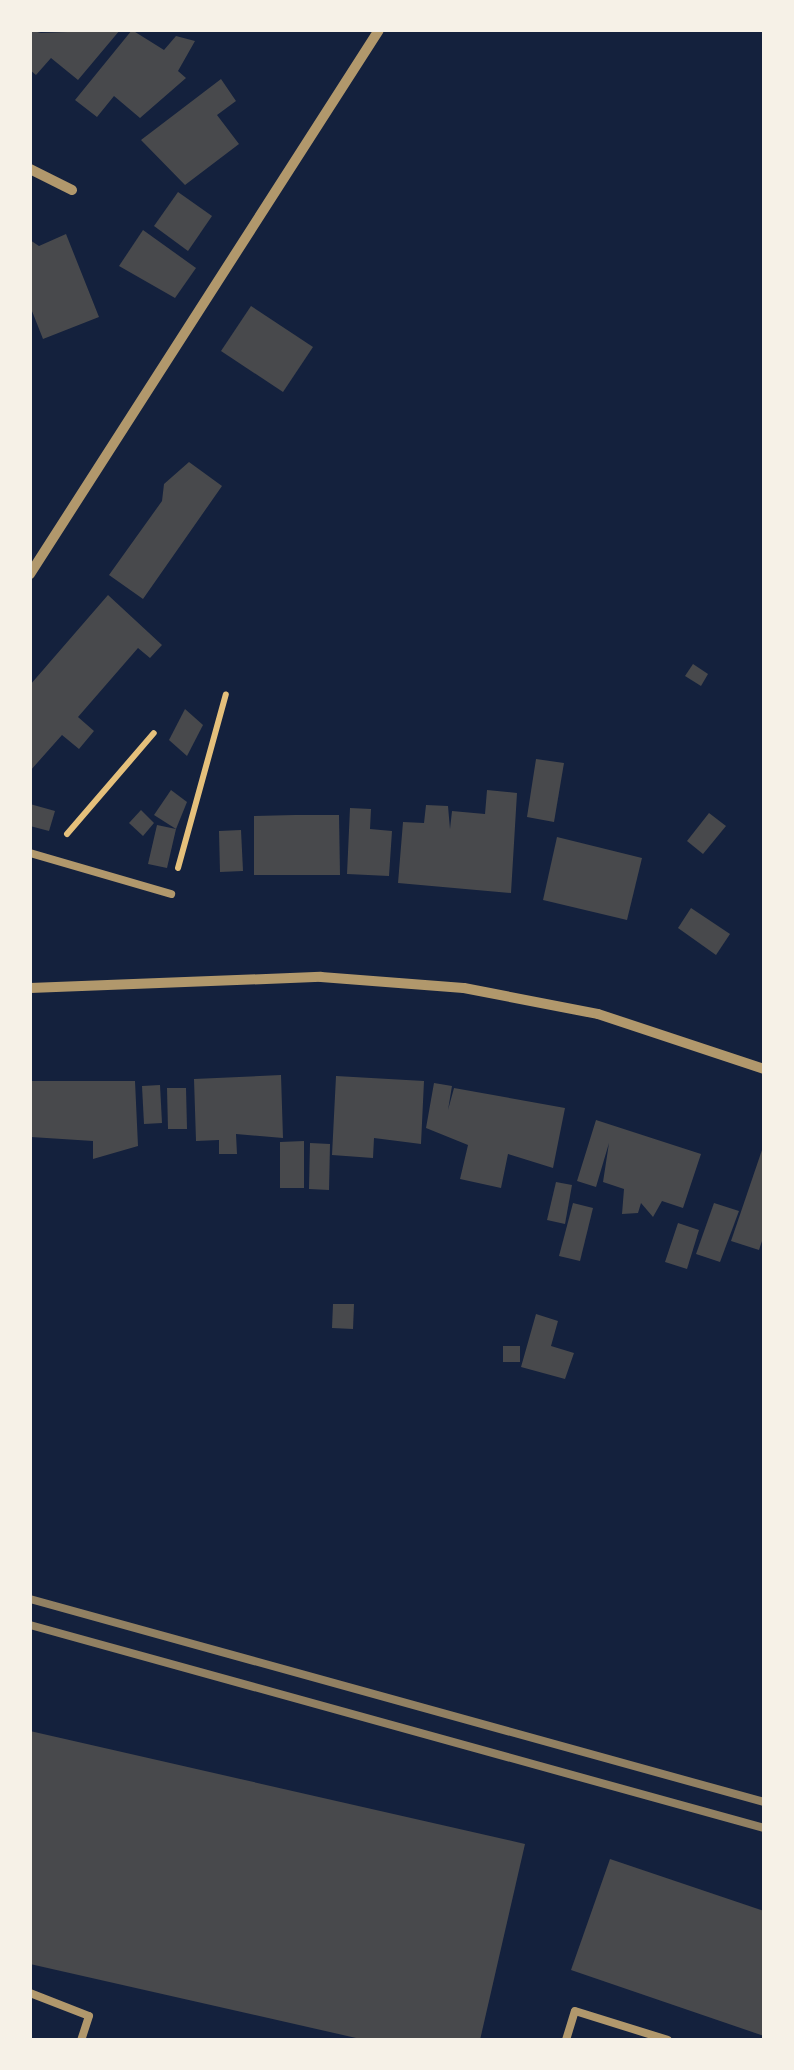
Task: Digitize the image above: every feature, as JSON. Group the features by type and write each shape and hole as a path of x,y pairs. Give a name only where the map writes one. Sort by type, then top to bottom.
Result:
{"street":[{"path":"30,574 379,30"},
{"path":"30,169 72,190"},
{"path":"30,988 320,977 464,988 598,1014 764,1069"}],"lane":[{"path":"30,853 171,894"},
{"path":"30,1993 88,2016 82,2040"},
{"path":"566,2040 576,2011 668,2040"}],"path":[{"path":"171,894 226,694"},
{"path":"45,860 154,732"}],"building":[{"path":"30,30 120,30 78,80 51,58 36,75 30,70"},
{"path":"132,30 164,50 176,36 195,41 178,71 186,78 140,118 114,96 97,117 75,100"},
{"path":"221,79 236,101 217,115 239,144 185,185 141,140"},
{"path":"178,192 212,216 188,251 154,226"},
{"path":"143,230 196,268 175,298 119,266"},
{"path":"66,234 99,317 43,339 30,306 30,240 39,246"},
{"path":"251,306 313,347 283,392 221,351"},
{"path":"189,462 222,486 143,599 109,575 162,501 164,484"},
{"path":"108,595 162,645 150,658 138,648 78,717 94,731 79,749 62,735 30,771 30,685"},
{"path":"693,664 708,674 701,686 685,676"},
{"path":"185,709 203,725 187,756 169,740"},
{"path":"536,759 564,763 554,822 527,817"},
{"path":"171,790 187,802 176,829 154,815"},
{"path":"487,790 517,793 511,893 398,883 403,822 424,823 426,805 448,806 450,829 452,811 485,814"},
{"path":"30,804 55,811 49,831 30,826"},
{"path":"350,808 371,809 370,829 392,831 389,876 347,874"},
{"path":"141,810 154,823 143,836 129,823"},
{"path":"709,813 726,826 703,854 687,841"},
{"path":"339,815 340,875 254,875 254,816"},
{"path":"157,825 176,829 167,868 148,864"},
{"path":"241,830 243,871 220,872 219,831"},
{"path":"557,837 642,858 627,920 543,900"},
{"path":"691,908 730,934 716,955 678,928"},
{"path":"281,1075 283,1138 236,1134 237,1154 219,1154 219,1140 196,1141 194,1079"},
{"path":"336,1076 424,1081 421,1144 374,1138 373,1158 332,1155"},
{"path":"30,1081 135,1081 138,1146 93,1159 93,1141 31,1137"},
{"path":"434,1083 452,1086 448,1110 454,1088 565,1108 553,1168 508,1154 501,1188 460,1179 468,1145 426,1128"},
{"path":"160,1085 162,1123 144,1124 142,1086"},
{"path":"167,1088 186,1088 187,1129 168,1129"},
{"path":"596,1120 701,1154 683,1208 662,1201 653,1217 641,1203 638,1213 622,1214 624,1189 603,1182 609,1143 596,1187 577,1181"},
{"path":"304,1141 304,1188 280,1188 280,1142"},
{"path":"310,1143 330,1144 329,1190 309,1189"},
{"path":"763,1147 764,1235 759,1250 731,1241"},
{"path":"556,1182 572,1185 565,1224 547,1220"},
{"path":"573,1203 593,1208 580,1261 559,1256"},
{"path":"714,1203 739,1211 720,1262 696,1254"},
{"path":"678,1223 699,1230 687,1269 665,1262"},
{"path":"333,1304 354,1304 353,1329 332,1328"},
{"path":"536,1314 558,1321 551,1346 574,1353 565,1379 521,1367"},
{"path":"503,1346 520,1346 520,1362 503,1362"},
{"path":"30,1731 525,1844 480,2040 365,2040 30,1964"},
{"path":"610,1859 764,1911 764,2036 571,1970"}],"railway":[{"path":"30,1599 764,1802"},
{"path":"30,1625 764,1828"}]}
